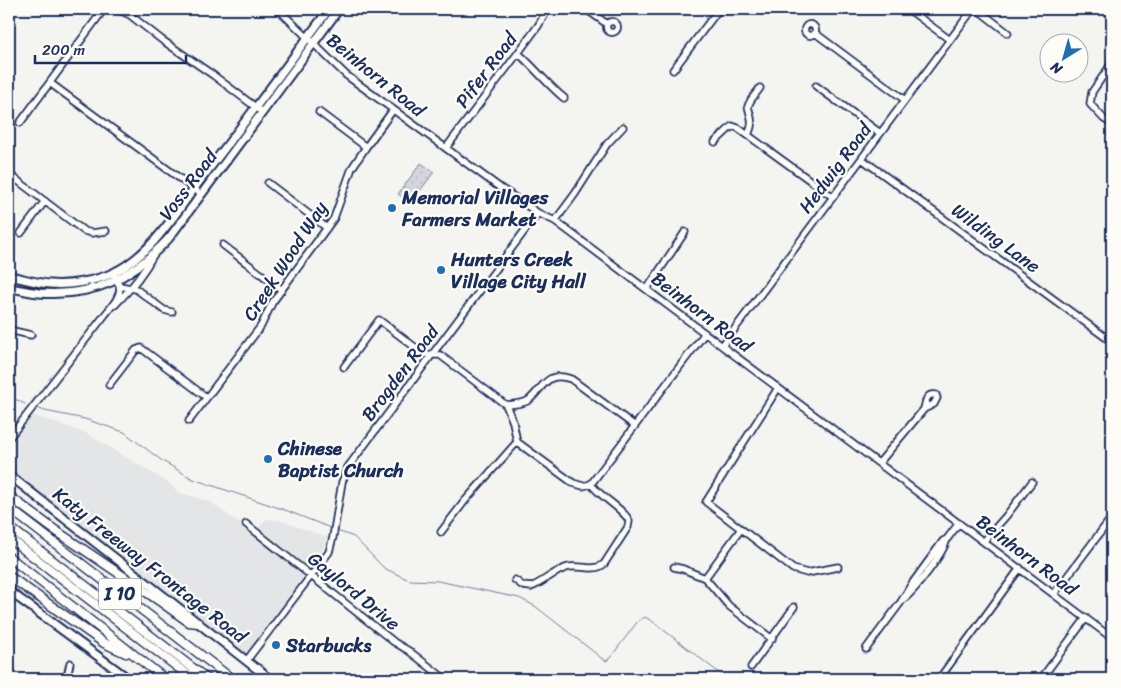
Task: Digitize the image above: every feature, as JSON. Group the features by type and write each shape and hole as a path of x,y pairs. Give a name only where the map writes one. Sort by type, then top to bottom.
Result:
{"highway":[{"path":"9,496 52,528 189,622 198,623"},
{"name":"I 10","path":"9,508 232,679"},
{"path":"9,527 207,679"},
{"path":"9,538 194,679"},
{"name":"I 10","path":"9,558 165,679"},
{"path":"9,576 104,643 136,657"},
{"path":"258,669 270,679"}],"main road":[{"name":"Voss Road","path":"310,41 329,9"},
{"name":"Voss Road","path":"9,288 37,293 73,293 89,290 118,283 154,254 169,238 310,41 339,9"},
{"name":"Voss Road","path":"9,276 50,284 70,284 112,273 136,259 155,239 259,110"},
{"name":"Katy Freeway Frontage Road","path":"9,475 258,669"},
{"path":"9,590 128,679"}],"street":[{"path":"20,123 104,9"},
{"path":"117,9 130,15 259,110"},
{"name":"Beinhorn Road","path":"278,9 346,75 499,187 538,213 556,221 1112,638"},
{"name":"Pifer Road","path":"446,148 538,26 548,9"},
{"path":"586,9 607,24"},
{"path":"673,70 719,9"},
{"path":"908,9 950,40"},
{"path":"975,9 1008,33"},
{"name":"Hedwig Road","path":"722,346 880,133 975,9"},
{"path":"815,33 905,100"},
{"path":"518,53 564,98"},
{"path":"1112,64 1092,92 1090,104 1104,119 1112,124"},
{"path":"50,82 201,194"},
{"path":"816,86 880,133"},
{"path":"748,135 752,120 748,106 760,88"},
{"name":"Creek Wood Way","path":"188,421 261,326 272,303 334,218 352,168 393,110"},
{"path":"319,112 366,146"},
{"path":"715,142 732,126 738,128 833,197"},
{"path":"556,221 607,144 623,127"},
{"name":"Wilding Lane","path":"862,159 1112,342"},
{"path":"9,174 84,231 106,231"},
{"path":"268,183 327,228"},
{"path":"20,233 45,201"},
{"name":"Brogden Road","path":"246,660 329,552 342,482 348,467 538,213"},
{"path":"647,289 685,232"},
{"path":"223,245 282,290"},
{"path":"104,316 131,288 147,268 154,254"},
{"path":"9,438 117,298 120,292 118,283 112,273"},
{"path":"118,283 136,289 164,310 172,312"},
{"path":"344,367 379,320 424,354 440,356 506,405 513,422 517,442 574,484 583,486 591,484 705,333"},
{"path":"9,330 31,335"},
{"path":"109,385 136,350 141,348 206,397"},
{"path":"506,405 527,401 545,382 558,376 565,377 571,379 635,426"},
{"path":"778,388 706,502 793,569 807,573 838,567"},
{"path":"879,463 924,409"},
{"path":"441,532 464,502 517,442"},
{"path":"984,541 1032,482"},
{"path":"515,580 522,586 530,588 560,570 574,566 595,568 604,564 628,527 629,521 625,514 596,492 591,484"},
{"path":"1054,594 1112,517"},
{"path":"866,649 901,602 911,584 932,555 959,523"},
{"name":"Gaylord Drive","path":"246,524 394,642 409,650 445,679"},
{"path":"705,578 741,529"},
{"path":"674,567 691,571 705,578 729,606 772,639"},
{"path":"939,679 1020,568"},
{"path":"751,668 794,608"},
{"path":"1041,679 1086,618"},
{"path":"66,679 70,663"}],"shaded area":[{"path":"421,163 434,172 411,203 398,194"},
{"path":"29,414 86,433 167,482 178,492 211,502 301,571 303,575 301,580 246,653 9,471 9,442"},
{"path":"266,519 279,520 327,537 323,550 309,569 258,529"}],"waterway":[{"path":"9,396 25,404"},
{"path":"37,408 85,419 124,432 161,460 193,479 285,510 333,529"},
{"path":"337,531 354,537 384,568 409,580 438,581 519,598 535,606 606,661 638,621 645,617 727,679"}],"place":[{"name":"Memorial Villages Farmers Market","path":"392,208"},
{"name":"Hunters Creek Village City Hall","path":"441,270"},
{"name":"Chinese Baptist Church","path":"268,459"},
{"name":"Starbucks","path":"276,645"}]}
